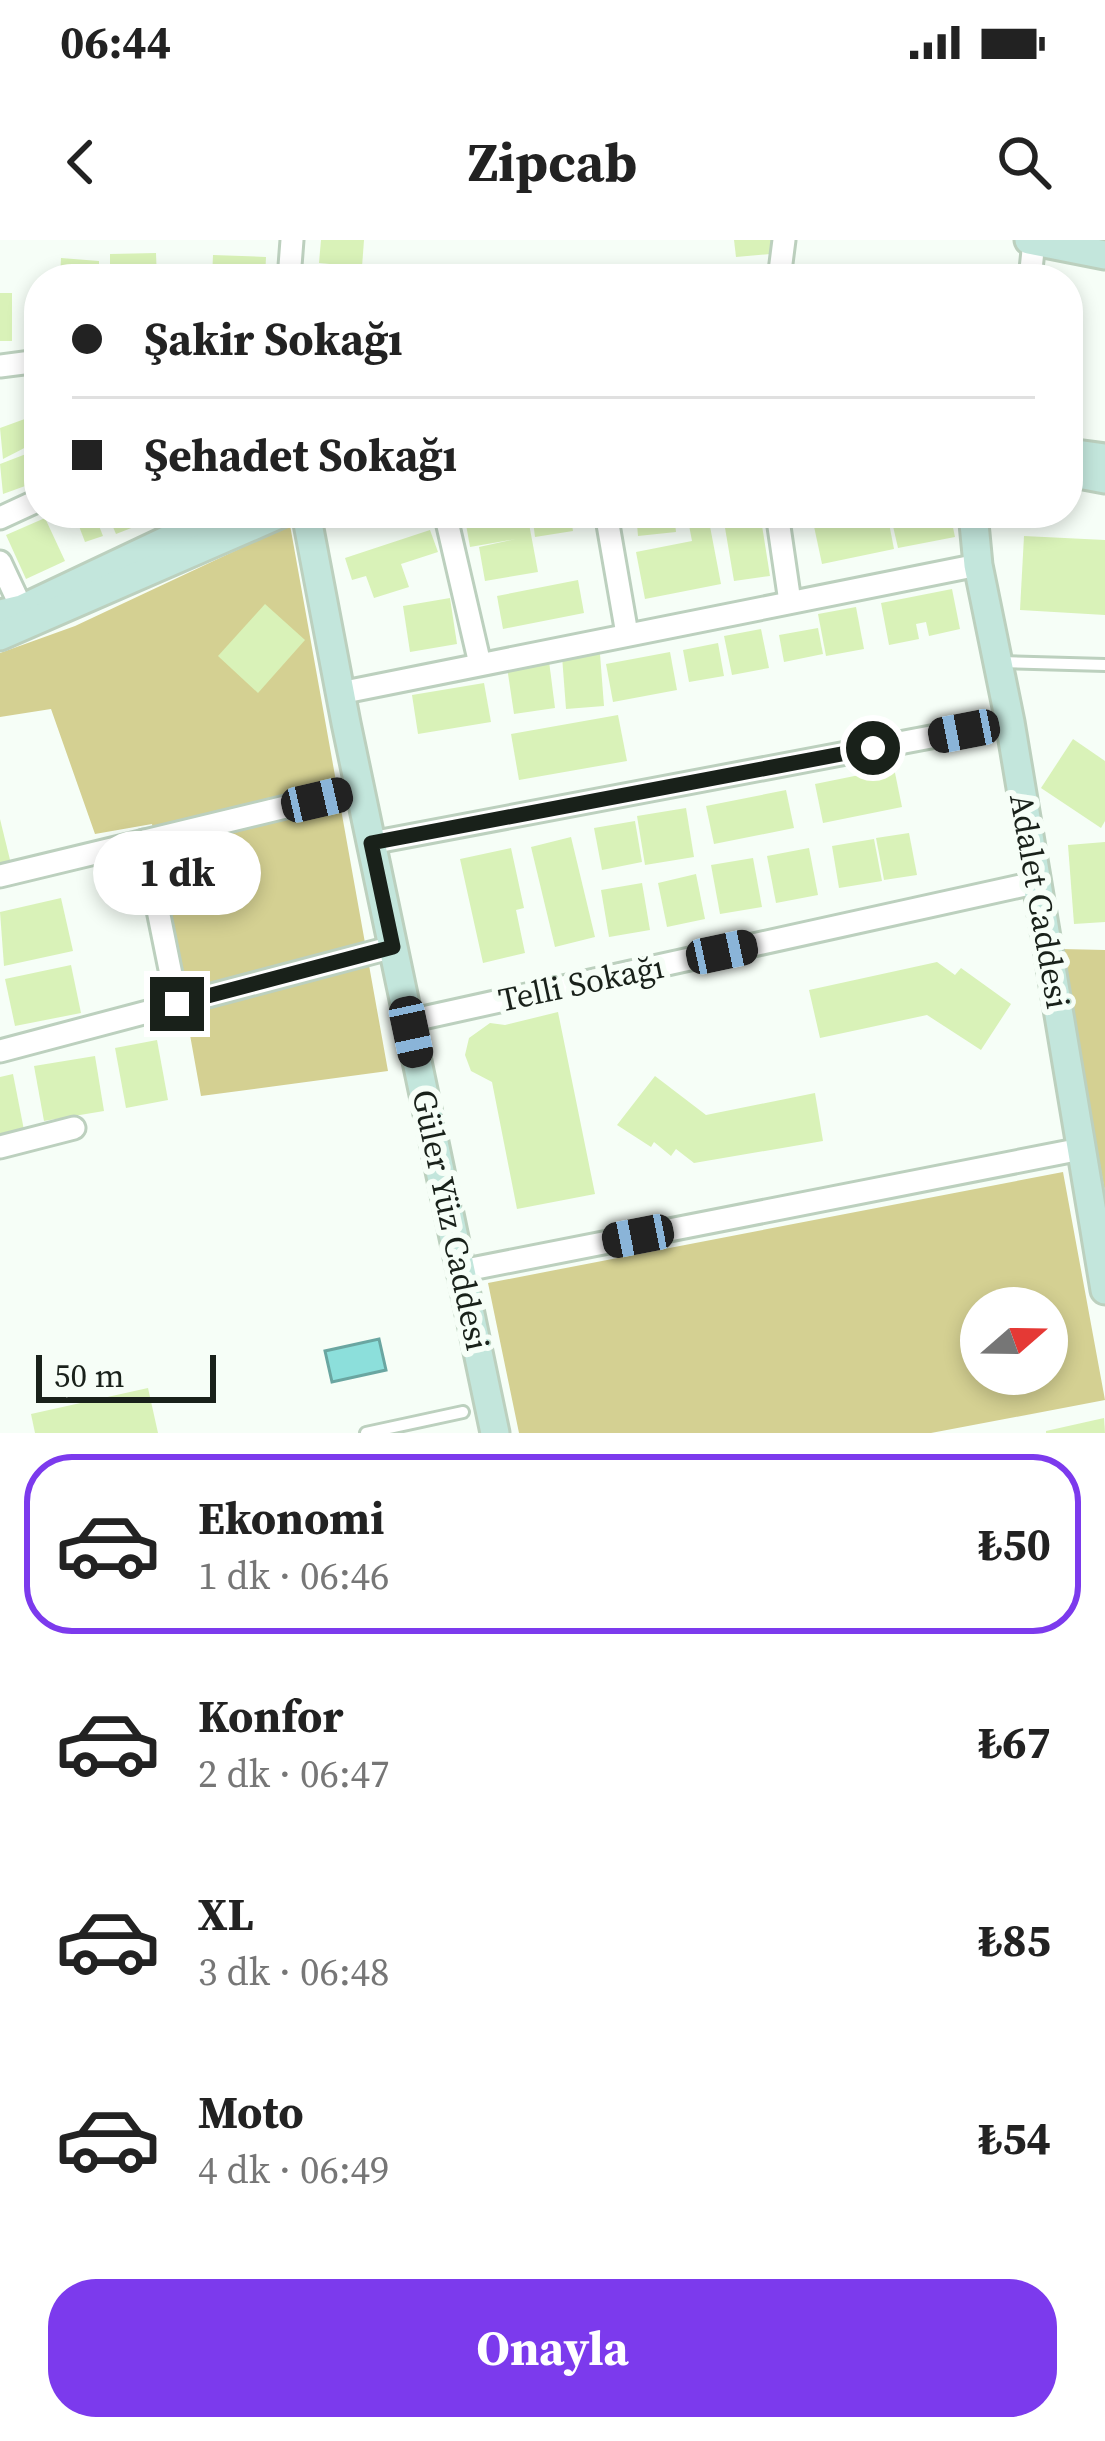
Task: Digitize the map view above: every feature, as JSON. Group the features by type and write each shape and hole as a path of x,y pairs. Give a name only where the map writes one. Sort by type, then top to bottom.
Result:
{"street":[{"path":"1031,241 1105,255"},
{"path":"0,562 11,612 193,528"},
{"path":"0,636 248,528"},
{"name":"Güler Yüz Caddesi","path":"309,528 495,1433"},
{"path":"449,528 480,664"},
{"path":"609,528 627,634"},
{"path":"779,528 790,602"},
{"name":"Adalet Caddesi","path":"974,528 1105,1290"},
{"path":"340,693 978,565"},
{"path":"371,843 1010,722"},
{"path":"0,876 360,789"},
{"path":"144,841 177,1004"},
{"name":"Telli Sokağı","path":"409,1021 1034,883"},
{"path":"0,1051 393,947"},
{"path":"0,1147 74,1128"},
{"path":"461,1270 1081,1150"}],"lane":[{"path":"998,662 1105,665"},
{"path":"366,1433 464,1412"}],"shaded area":[{"path":"291,528 388,1071 201,1096 152,824 95,834 51,709 0,717 0,653 75,626"},
{"path":"1061,949 1105,950 1105,1192"},
{"path":"1063,1172 1105,1400 931,1433 519,1433 488,1283"}],"water":[{"path":"379,1339 386,1370 332,1382 325,1351"}],"building":[{"path":"321,240 364,240 362,264 319,263"},
{"path":"734,240 780,240 781,253 736,257"},
{"path":"156,253 156,264 110,264 110,254"},
{"path":"213,255 266,257 266,264 213,264"},
{"path":"61,258 99,261 99,264 61,264"},
{"path":"0,293 12,293 12,341 0,341"},
{"path":"24,419 24,448 3,459 0,428"},
{"path":"24,455 24,486 3,494 0,464"},
{"path":"24,527 50,528 65,561 26,579 6,535"},
{"path":"80,528 100,528 103,536 85,542"},
{"path":"467,528 530,528 538,572 485,581 479,547 516,539 470,547"},
{"path":"534,528 572,528 573,531 535,537"},
{"path":"637,528 676,528 676,532 638,536"},
{"path":"690,528 710,528 721,584 645,599 636,552 692,541"},
{"path":"725,528 762,528 770,576 734,581"},
{"path":"814,528 890,528 894,549 822,564"},
{"path":"893,528 953,528 955,537 898,548"},
{"path":"430,530 438,552 401,564 409,587 374,598 366,576 352,580 345,558"},
{"path":"1024,536 1105,540 1105,615 1020,610"},
{"path":"578,580 584,613 503,629 497,596"},
{"path":"952,589 960,629 929,636 926,622 916,624 919,639 889,645 881,603"},
{"path":"450,598 457,644 410,652 403,606"},
{"path":"265,604 305,640 258,693 218,656"},
{"path":"856,607 864,649 826,656 818,614"},
{"path":"818,628 823,654 784,662 779,635"},
{"path":"761,629 769,668 732,675 724,636"},
{"path":"718,643 724,676 689,682 683,650"},
{"path":"670,652 677,690 613,702 606,664"},
{"path":"600,654 604,706 566,709 562,656"},
{"path":"549,661 555,708 514,714 507,667"},
{"path":"484,683 491,722 418,734 412,695"},
{"path":"618,715 627,761 519,780 511,734"},
{"path":"1073,739 1105,761 1101,828 1041,788"},
{"path":"894,768 902,807 823,823 815,784"},
{"path":"786,790 794,828 714,844 706,806"},
{"path":"686,808 694,857 645,865 637,816"},
{"path":"0,819 11,864 0,866"},
{"path":"635,821 642,862 602,870 594,828"},
{"path":"909,833 917,875 884,880 876,838"},
{"path":"571,837 595,937 555,947 531,847"},
{"path":"874,839 882,881 839,888 832,846"},
{"path":"1105,842 1105,922 1074,924 1068,845"},
{"path":"511,848 524,908 516,910 525,953 483,963 460,859"},
{"path":"809,848 818,895 776,903 767,856"},
{"path":"753,858 762,907 720,914 711,865"},
{"path":"696,874 705,919 667,927 658,883"},
{"path":"642,883 650,930 609,937 601,890"},
{"path":"61,898 73,951 4,966 0,912"},
{"path":"937,962 955,975 961,968 1011,1004 981,1050 927,1015 820,1038 809,990"},
{"path":"71,965 81,1013 15,1026 5,979"},
{"path":"558,1012 595,1194 517,1209 492,1082 471,1071 465,1055 469,1038 490,1023 505,1025"},
{"path":"157,1040 168,1100 126,1108 115,1048"},
{"path":"95,1056 104,1111 44,1121 34,1066"},
{"path":"13,1074 24,1130 0,1135 0,1077"},
{"path":"655,1076 706,1115 815,1093 823,1141 694,1163 676,1149 671,1156 654,1142 651,1147 617,1125"},
{"path":"148,1388 158,1433 35,1433 31,1414"},
{"path":"1104,1418 1105,1433 1046,1433 1046,1431"}],"route":[{"path":"177,1004 393,947 371,843 873,748"}]}
